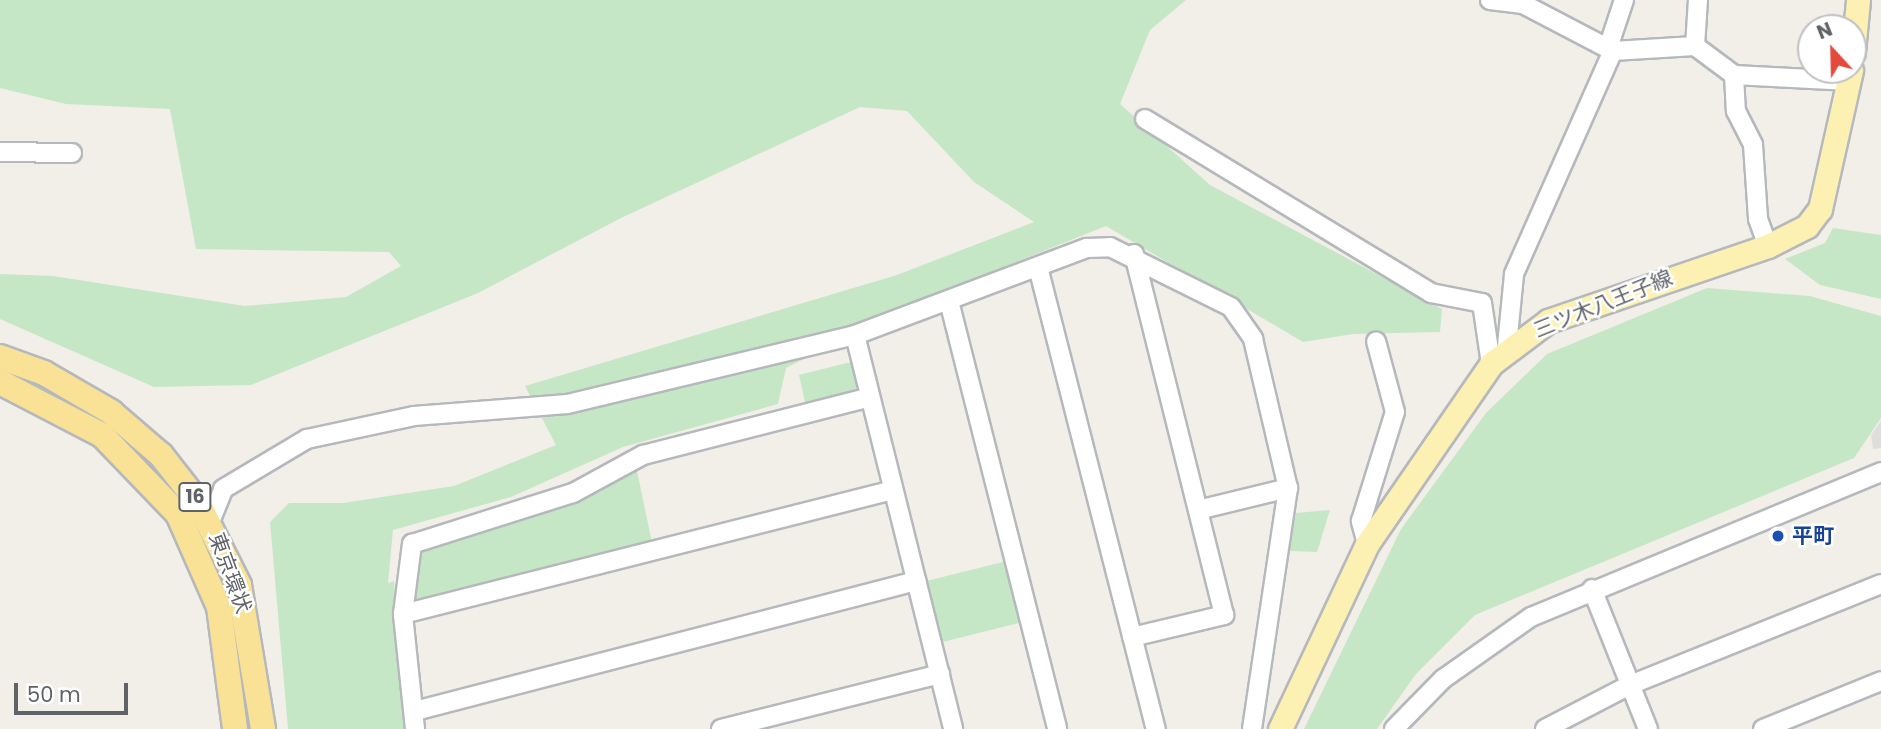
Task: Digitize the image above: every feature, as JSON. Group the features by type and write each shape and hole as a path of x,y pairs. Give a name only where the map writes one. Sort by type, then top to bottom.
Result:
{"highway":[{"name":"東京環状","path":"0,357 44,373 111,412 167,461 210,522 243,601 263,729"},
{"name":"東京環状","path":"0,382 102,435 178,514 219,607 236,729"}],"main road":[{"name":"三ツ木八王子線","path":"1280,729 1367,544 1491,364 1507,346 1548,321 1626,290 1768,246 1807,226 1820,209 1849,84"}],"street":[{"path":"1490,0 1524,2 1610,49 1695,46 1734,75 1797,75"},
{"path":"1507,346 1514,274 1610,49 1624,0"},
{"path":"1695,46 1698,0"},
{"path":"1734,75 1736,111 1753,145 1758,219 1768,246"},
{"path":"1145,119 1431,293 1482,303 1491,364"},
{"path":"0,152 72,153"},
{"path":"210,522 223,489 307,439 414,416 568,404 855,335 1087,248 1133,254 1223,302 1244,321 1288,488 1252,729"},
{"path":"1132,637 1224,615 1133,254"},
{"path":"1038,267 1156,729"},
{"path":"948,301 1057,729"},
{"path":"855,335 953,729"},
{"path":"1367,544 1361,521 1395,412 1376,341"},
{"path":"870,397 643,455 573,493 412,544 403,614 415,720 916,581"},
{"path":"1394,729 1477,651 1592,589 1881,472"},
{"path":"1198,510 1288,488"},
{"path":"403,614 893,489"},
{"path":"1545,729 1630,685 1881,583"},
{"path":"1592,589 1648,729"},
{"path":"721,729 940,674"},
{"path":"1763,729 1881,681"}],"shaded area":[{"path":"1881,421 1881,448 1873,449 1871,435"}],"green space":[{"path":"0,0 1186,0 1150,30 1120,104 1210,185 1442,309 1440,332 1353,334 1303,342 1106,226 921,300 786,368 778,404 623,447 511,497 393,530 388,583 394,581 404,729 288,729 270,522 289,503 343,503 454,486 556,445 525,386 897,275 1034,222 974,182 907,111 860,107 621,218 478,293 251,385 154,387 0,319 0,274 53,276 245,306 346,297 401,266 389,252 196,249 170,109 66,104 0,88"},
{"path":"1833,228 1881,235 1881,299 1820,285 1785,259 1825,243"},
{"path":"1707,288 1810,296 1881,316 1881,418 1854,458 1475,615 1416,674 1377,729 1304,729 1401,529 1486,413 1547,354"},
{"path":"851,362 857,386 852,396 806,407 799,375"},
{"path":"636,466 652,543 419,603 409,598 414,561 427,545 600,492"},
{"path":"1330,510 1317,552 1289,551 1296,513"},
{"path":"1007,561 1022,622 943,642 927,581"}],"place":[{"name":"平町","path":"1778,536"}]}
